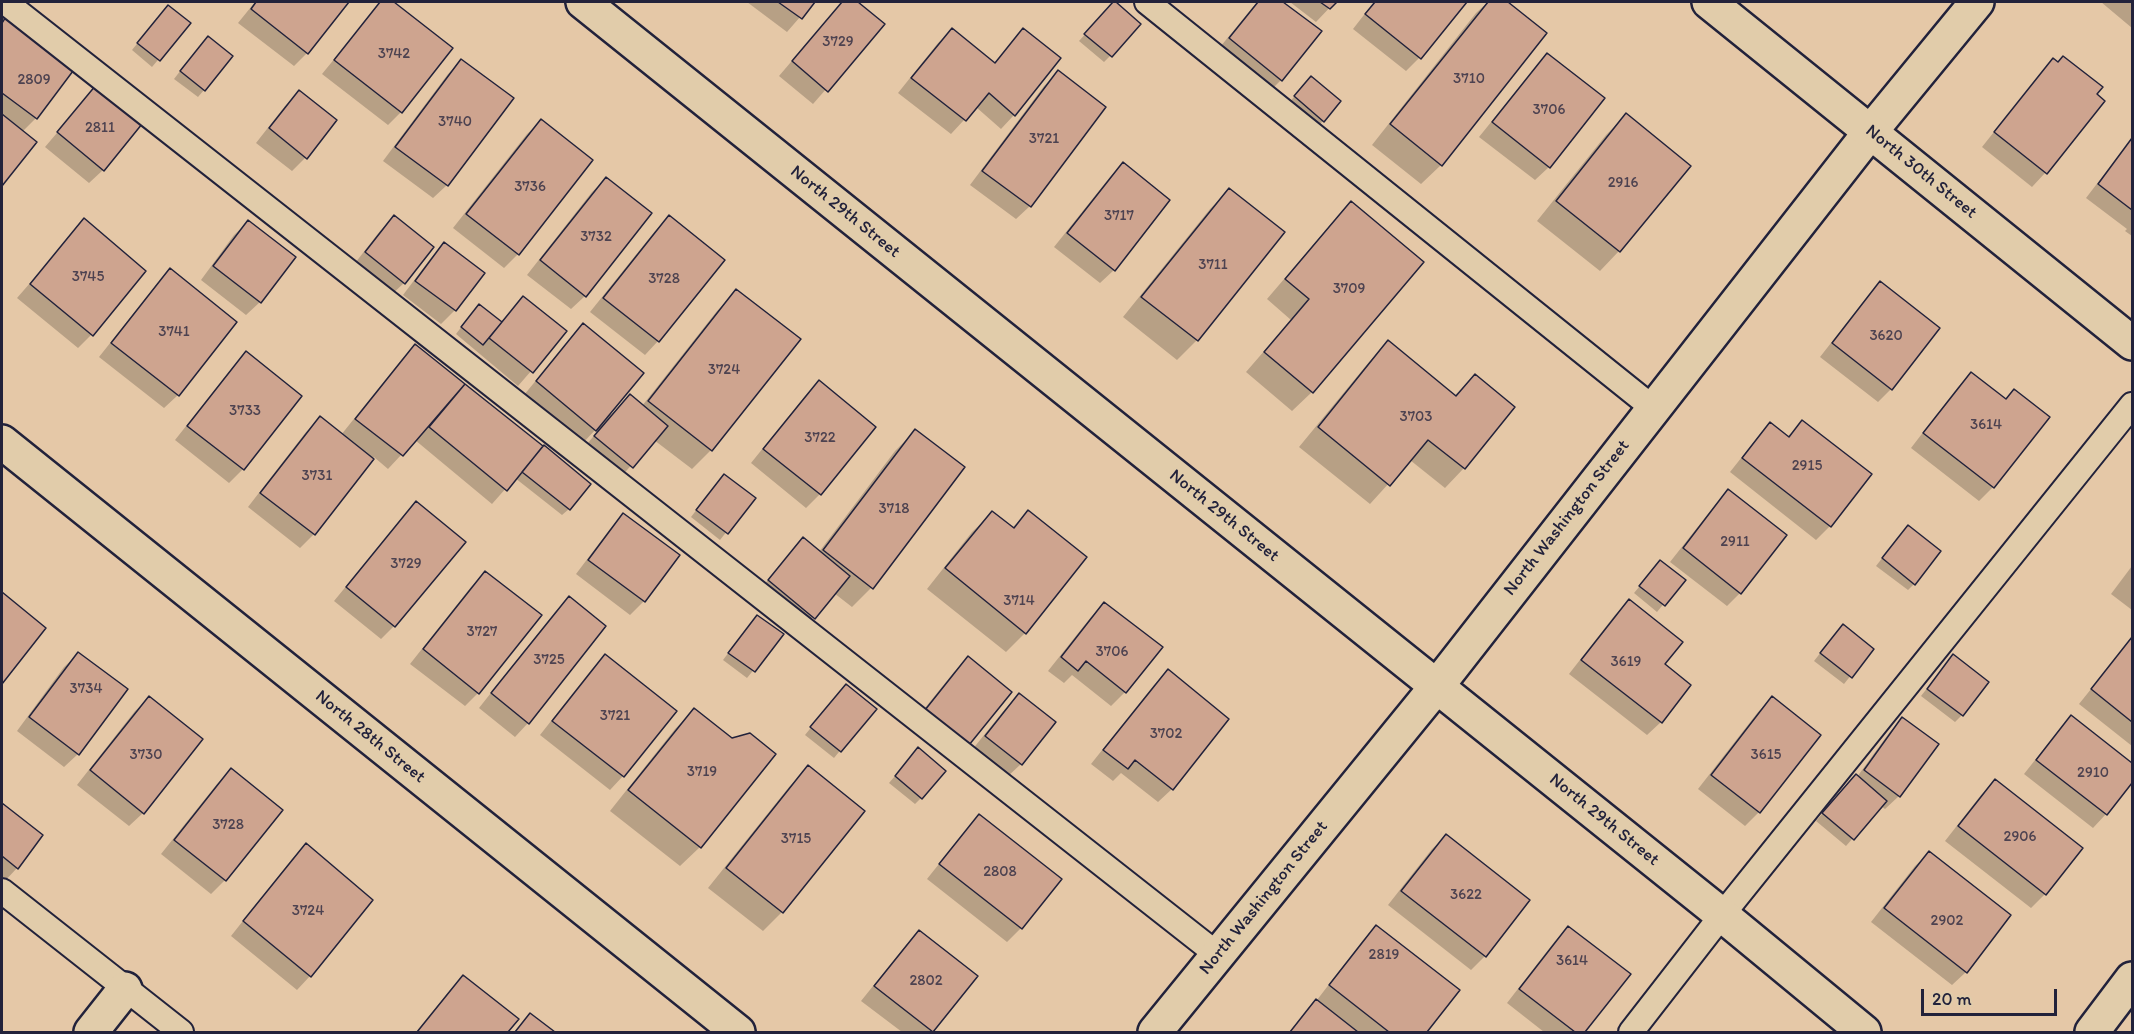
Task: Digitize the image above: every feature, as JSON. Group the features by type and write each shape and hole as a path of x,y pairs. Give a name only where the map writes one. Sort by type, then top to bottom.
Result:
{"street":[{"name":"North 29th Street","path":"583,2 1722,915 1864,1032"},
{"name":"North 30th Street","path":"1709,2 2133,343"},
{"name":"North Washington Street","path":"1155,1032 1437,686 1871,131 1977,2"},
{"name":"North 28th Street","path":"2,442 738,1032"},
{"path":"2092,1032 2133,979"},
{"path":"91,1032 125,988"}],"lane":[{"path":"5,2 1218,955"},
{"path":"1147,2 1653,408"},
{"path":"1631,1032 1722,915 2133,405"},
{"path":"2,891 181,1032"}],"building":[{"path":"256,2 349,2 308,54 251,9"},
{"path":"380,2 394,2 453,48 402,113 334,60"},
{"path":"778,2 815,2 802,19"},
{"path":"842,2 858,2 885,24 828,92 792,61"},
{"path":"1113,2 1116,2 1141,24 1112,57 1084,34"},
{"path":"1258,2 1283,2 1322,31 1282,81 1229,38"},
{"path":"1320,2 1337,2 1330,9"},
{"path":"1375,2 1467,2 1421,59 1365,14"},
{"path":"1488,2 1508,2 1547,33 1442,166 1390,124"},
{"path":"168,5 191,23 160,61 137,43"},
{"path":"7,15 76,67 37,119 2,93 2,23"},
{"path":"952,28 995,63 1023,28 1061,58 1015,116 989,93 966,121 911,78"},
{"path":"208,36 233,56 205,91 180,71"},
{"path":"1547,53 1605,98 1550,168 1492,122"},
{"path":"2063,56 2103,87 2097,94 2105,101 2047,174 1994,132 2053,58 2058,62"},
{"path":"461,59 514,98 448,186 395,147"},
{"path":"1058,70 1106,107 1031,207 982,171"},
{"path":"1311,76 1341,101 1324,122 1294,96"},
{"path":"96,85 142,124 104,171 57,132"},
{"path":"299,90 337,120 307,159 269,128"},
{"path":"1626,113 1691,166 1620,252 1556,201"},
{"path":"2,114 37,142 2,186"},
{"path":"541,119 593,160 519,255 466,214"},
{"path":"2132,138 2132,210 2098,184"},
{"path":"1123,162 1170,200 1115,271 1067,233"},
{"path":"606,177 652,213 586,297 540,260"},
{"path":"1229,188 1285,232 1198,341 1141,297"},
{"path":"1351,201 1424,262 1313,393 1264,352 1309,299 1285,279"},
{"path":"394,215 434,247 405,284 365,252"},
{"path":"669,215 725,260 659,342 603,298"},
{"path":"84,218 146,271 93,336 30,284"},
{"path":"248,220 296,257 261,303 213,266"},
{"path":"444,242 485,273 456,311 415,281"},
{"path":"170,268 237,322 179,396 111,343"},
{"path":"1880,281 1940,328 1892,390 1832,343"},
{"path":"736,289 801,339 712,451 648,401"},
{"path":"523,296 567,331 533,373 489,338"},
{"path":"479,304 502,322 483,345 461,327"},
{"path":"583,323 644,373 596,431 536,381"},
{"path":"1388,340 1456,396 1475,374 1515,407 1465,469 1428,440 1390,486 1318,427"},
{"path":"415,344 465,384 403,456 355,419"},
{"path":"246,351 302,396 244,470 187,426"},
{"path":"1971,372 2006,399 2014,389 2050,417 1994,488 1923,433"},
{"path":"819,380 876,427 821,495 763,449"},
{"path":"465,384 543,446 507,491 429,427"},
{"path":"630,394 668,426 633,468 594,436"},
{"path":"320,416 374,459 315,535 260,493"},
{"path":"1802,420 1872,474 1831,527 1742,458 1770,422 1789,437"},
{"path":"915,429 965,467 873,589 823,550"},
{"path":"544,445 591,484 570,510 522,472"},
{"path":"724,474 756,498 728,534 696,510"},
{"path":"1728,489 1787,535 1741,594 1683,548"},
{"path":"416,501 466,542 395,627 346,587"},
{"path":"1028,510 1087,557 1026,634 945,568 992,511 1014,528"},
{"path":"623,513 680,555 645,602 588,560"},
{"path":"1908,525 1941,551 1915,585 1882,558"},
{"path":"803,537 850,576 815,619 768,580"},
{"path":"1660,560 1686,580 1665,606 1639,586"},
{"path":"485,571 542,615 479,694 423,649"},
{"path":"2,592 46,628 2,684"},
{"path":"569,596 606,626 529,724 491,693"},
{"path":"1629,599 1683,642 1665,664 1691,685 1662,723 1581,660"},
{"path":"1104,602 1163,647 1126,693 1086,661 1078,671 1061,657"},
{"path":"757,615 784,634 755,672 728,653"},
{"path":"1843,624 1874,649 1852,678 1820,653"},
{"path":"2132,637 2132,722 2091,689"},
{"path":"78,652 128,689 79,755 29,717"},
{"path":"605,654 677,711 624,777 552,721"},
{"path":"1953,654 1989,682 1963,716 1927,689"},
{"path":"968,656 1012,692 969,745 925,710"},
{"path":"1168,669 1229,719 1173,790 1135,760 1128,769 1103,750"},
{"path":"846,684 877,709 841,752 810,727"},
{"path":"1019,693 1056,722 1022,765 985,736"},
{"path":"149,696 203,739 144,814 90,770"},
{"path":"1772,696 1821,735 1760,813 1711,775"},
{"path":"694,708 732,738 750,733 776,754 701,848 628,790"},
{"path":"2071,715 2132,763 2132,783 2107,815 2036,760"},
{"path":"1902,717 1939,744 1900,797 1864,770"},
{"path":"918,747 946,771 922,799 895,776"},
{"path":"808,765 865,811 783,913 726,868"},
{"path":"231,768 283,810 226,881 174,840"},
{"path":"1856,774 1887,801 1854,840 1822,813"},
{"path":"1995,779 2083,848 2046,895 1958,826"},
{"path":"2,803 43,835 18,869 2,856"},
{"path":"979,814 1062,879 1022,929 939,864"},
{"path":"1446,834 1530,900 1486,957 1401,891"},
{"path":"306,843 373,900 311,977 243,921"},
{"path":"1929,851 2011,915 1967,973 1884,908"},
{"path":"1376,925 1460,990 1427,1032 1389,1032 1329,985"},
{"path":"1568,926 1631,974 1585,1032 1575,1032 1519,989"},
{"path":"919,930 978,976 933,1032 874,986"},
{"path":"463,975 519,1019 508,1032 417,1032"},
{"path":"1316,999 1358,1032 1290,1032"},
{"path":"530,1013 555,1032 515,1032"}]}
